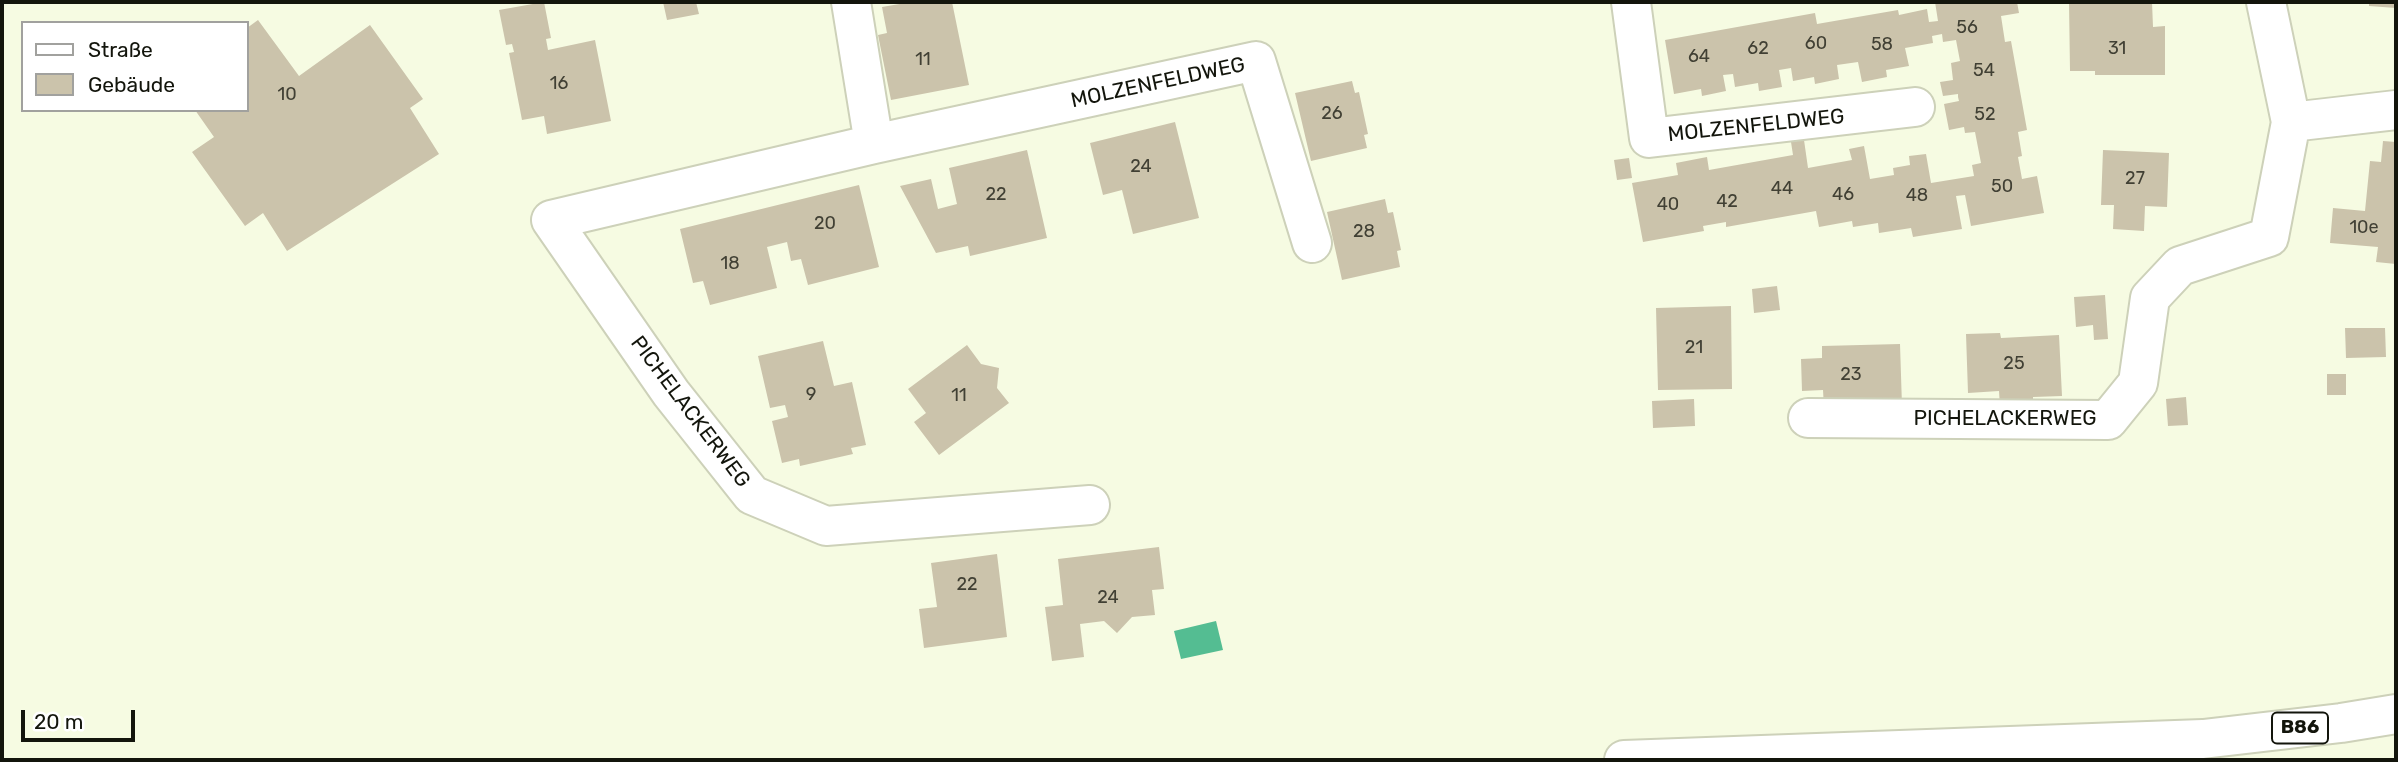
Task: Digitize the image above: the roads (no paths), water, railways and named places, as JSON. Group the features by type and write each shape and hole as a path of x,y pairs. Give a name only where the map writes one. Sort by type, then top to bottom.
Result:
{"street":[{"path":"851,2 874,144"},
{"name":"MOLZENFELDWEG","path":"1631,2 1649,138 1915,107"},
{"path":"2266,2 2291,122 2396,110"},
{"name":"MOLZENFELDWEG","path":"551,220 874,144 1256,61 1312,243"},
{"name":"PICHELACKERWEG","path":"1808,418 2108,420 2138,383 2150,298 2180,266 2269,237 2291,122"},
{"name":"PICHELACKERWEG","path":"551,220 671,393 752,495 826,526 1090,505"},
{"name":"B86","path":"1624,760 2203,739 2396,714"}]}
